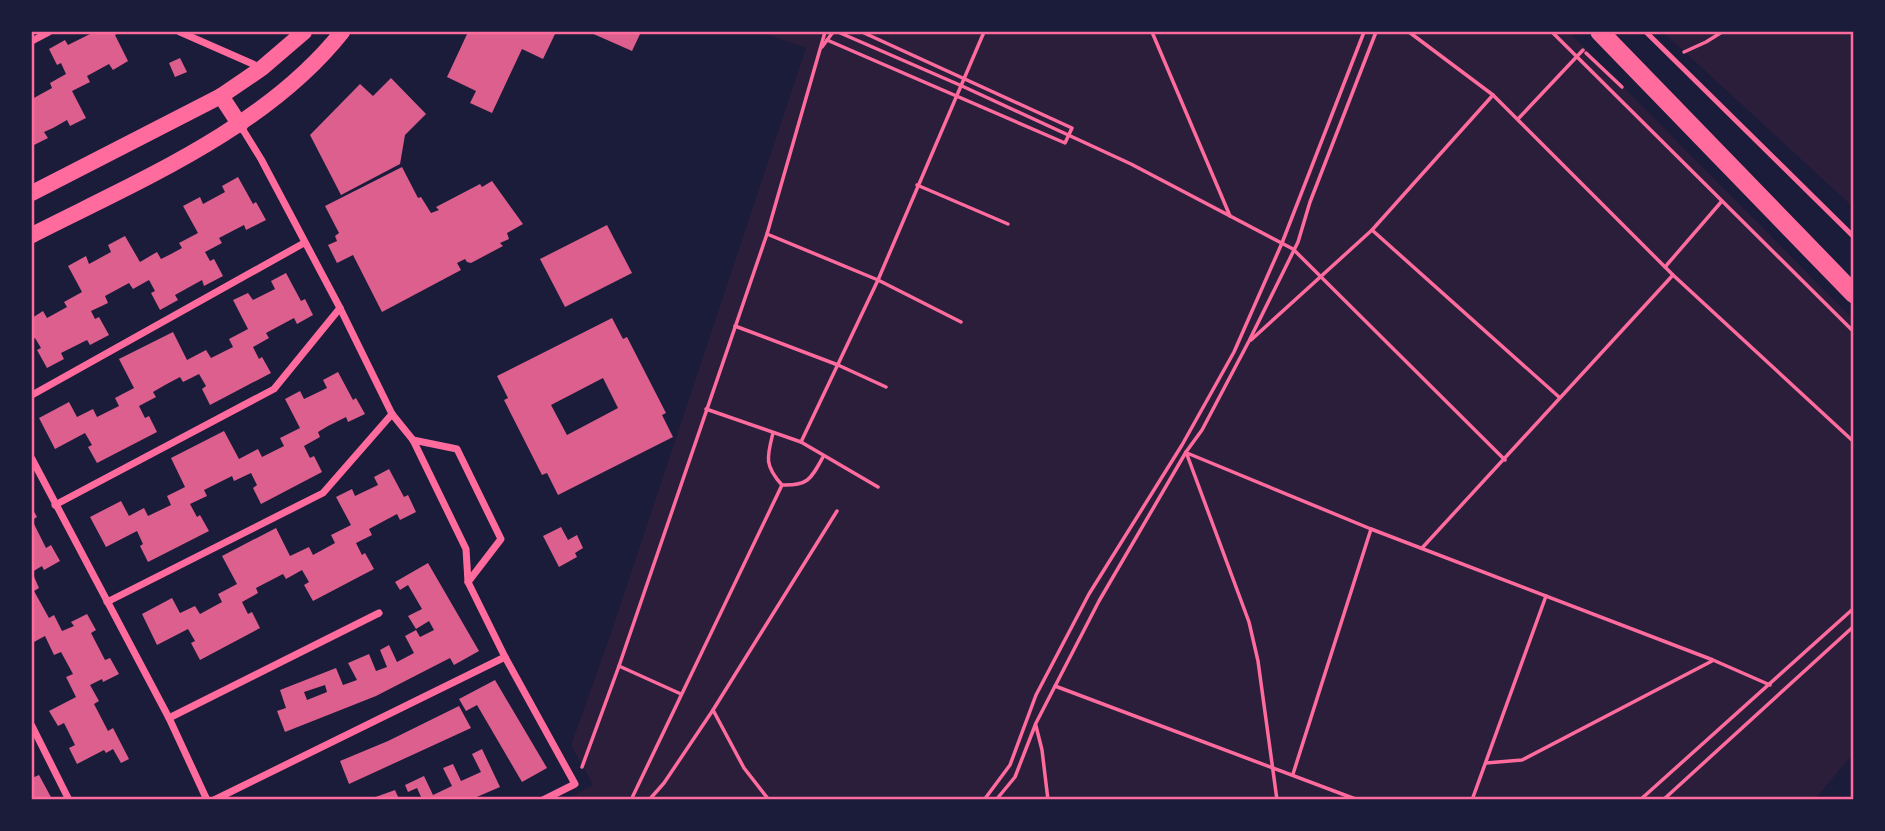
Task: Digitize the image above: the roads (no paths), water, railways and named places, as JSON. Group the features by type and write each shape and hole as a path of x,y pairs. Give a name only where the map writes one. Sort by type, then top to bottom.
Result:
{"highway":[{"path":"1600,32 1853,294"}],"main road":[{"path":"32,193 221,96 262,68 304,32"},
{"path":"32,235 200,149 240,125 299,76 342,32"},
{"path":"221,96 240,125"}],"street":[{"path":"32,41 50,32"},
{"path":"180,32 262,68"},
{"path":"240,125 261,159 340,309 392,414 413,440 466,549 468,582 505,657 575,784 543,800"},
{"path":"32,395 304,243"},
{"path":"55,505 274,389 340,309"},
{"path":"107,602 323,493 392,414"},
{"path":"413,440 457,449 501,539 468,582"},
{"path":"32,459 169,718 207,800"},
{"path":"169,718 379,613"},
{"path":"214,800 505,657"},
{"path":"32,726 69,800"}],"lane":[{"path":"1646,32 1853,237"}]}
